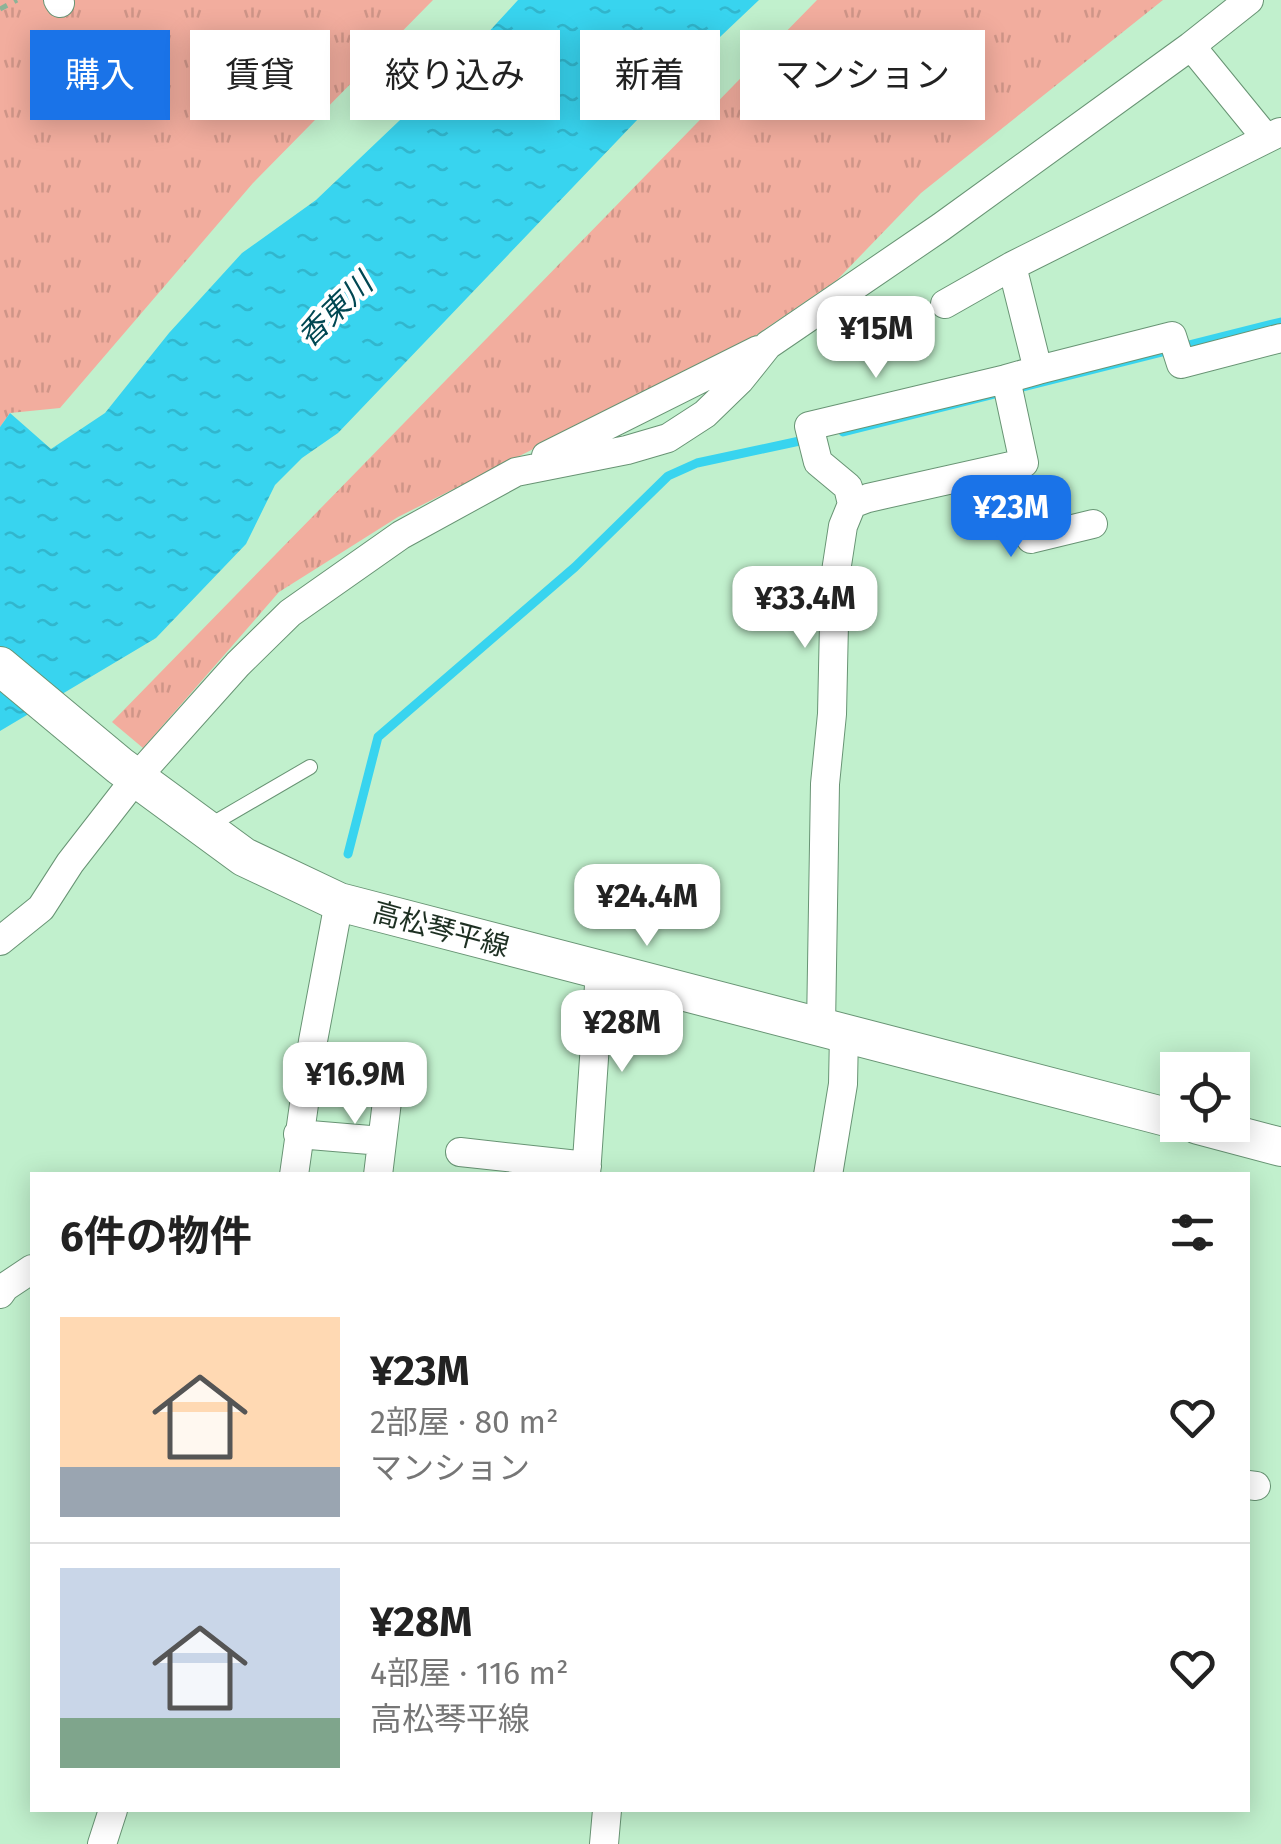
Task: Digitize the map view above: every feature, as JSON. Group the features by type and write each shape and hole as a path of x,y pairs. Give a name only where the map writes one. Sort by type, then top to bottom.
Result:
{"main road":[{"name":"高松琴平線","path":"0,666 128,772 244,857 339,902 1160,1115"},
{"path":"1250,1139 1281,1147"}],"street":[{"path":"0,940 41,908 128,772 290,613 401,534 768,344 942,227 1249,0"},
{"path":"945,304 1012,266 1274,134 1191,46"},
{"path":"1012,266 1038,370"},
{"path":"829,1172 844,1084 832,1030 825,784 832,714 835,578 842,526 852,504 848,488 818,462 809,426 1008,388 1038,370 1172,336 1181,364 1281,338"},
{"path":"516,472 668,438 706,414 768,344"},
{"path":"852,504 1024,464 1008,388"},
{"path":"1014,466 1031,539 1094,524"},
{"path":"294,1172 339,902"},
{"path":"460,1152 586,1170 600,971"},
{"path":"378,1172 389,1086"},
{"path":"298,1134 382,1141"},
{"path":"0,1294 30,1271"},
{"path":"102,1844 112,1812"},
{"path":"604,1844 607,1812"}],"lane":[{"path":"205,829 310,767"}],"path":[{"path":"0,9 17,0"}],"green space":[{"path":"0,0 433,0 403,30 350,30 350,84 330,105 330,30 190,30 190,120 315,120 253,183 60,408 10,413 0,427"},
{"path":"817,0 1163,0 921,193 837,280 746,342 398,517 279,592 143,748 112,722 700,120 720,120 720,99 740,79 740,120 985,120 985,30 788,30"}],"water":[{"name":"香東川","path":"518,0 759,0 720,37 720,30 580,30 580,120 637,120 338,433 302,458 275,485 246,544 156,638 0,731 0,427 10,413 51,449 105,413 169,333 242,253 316,200 400,120 560,120 560,30 490,30"}],"waterway":[{"path":"843,432 1281,322"},
{"path":"348,854 378,737 575,567 668,476 697,463 809,439"}]}
